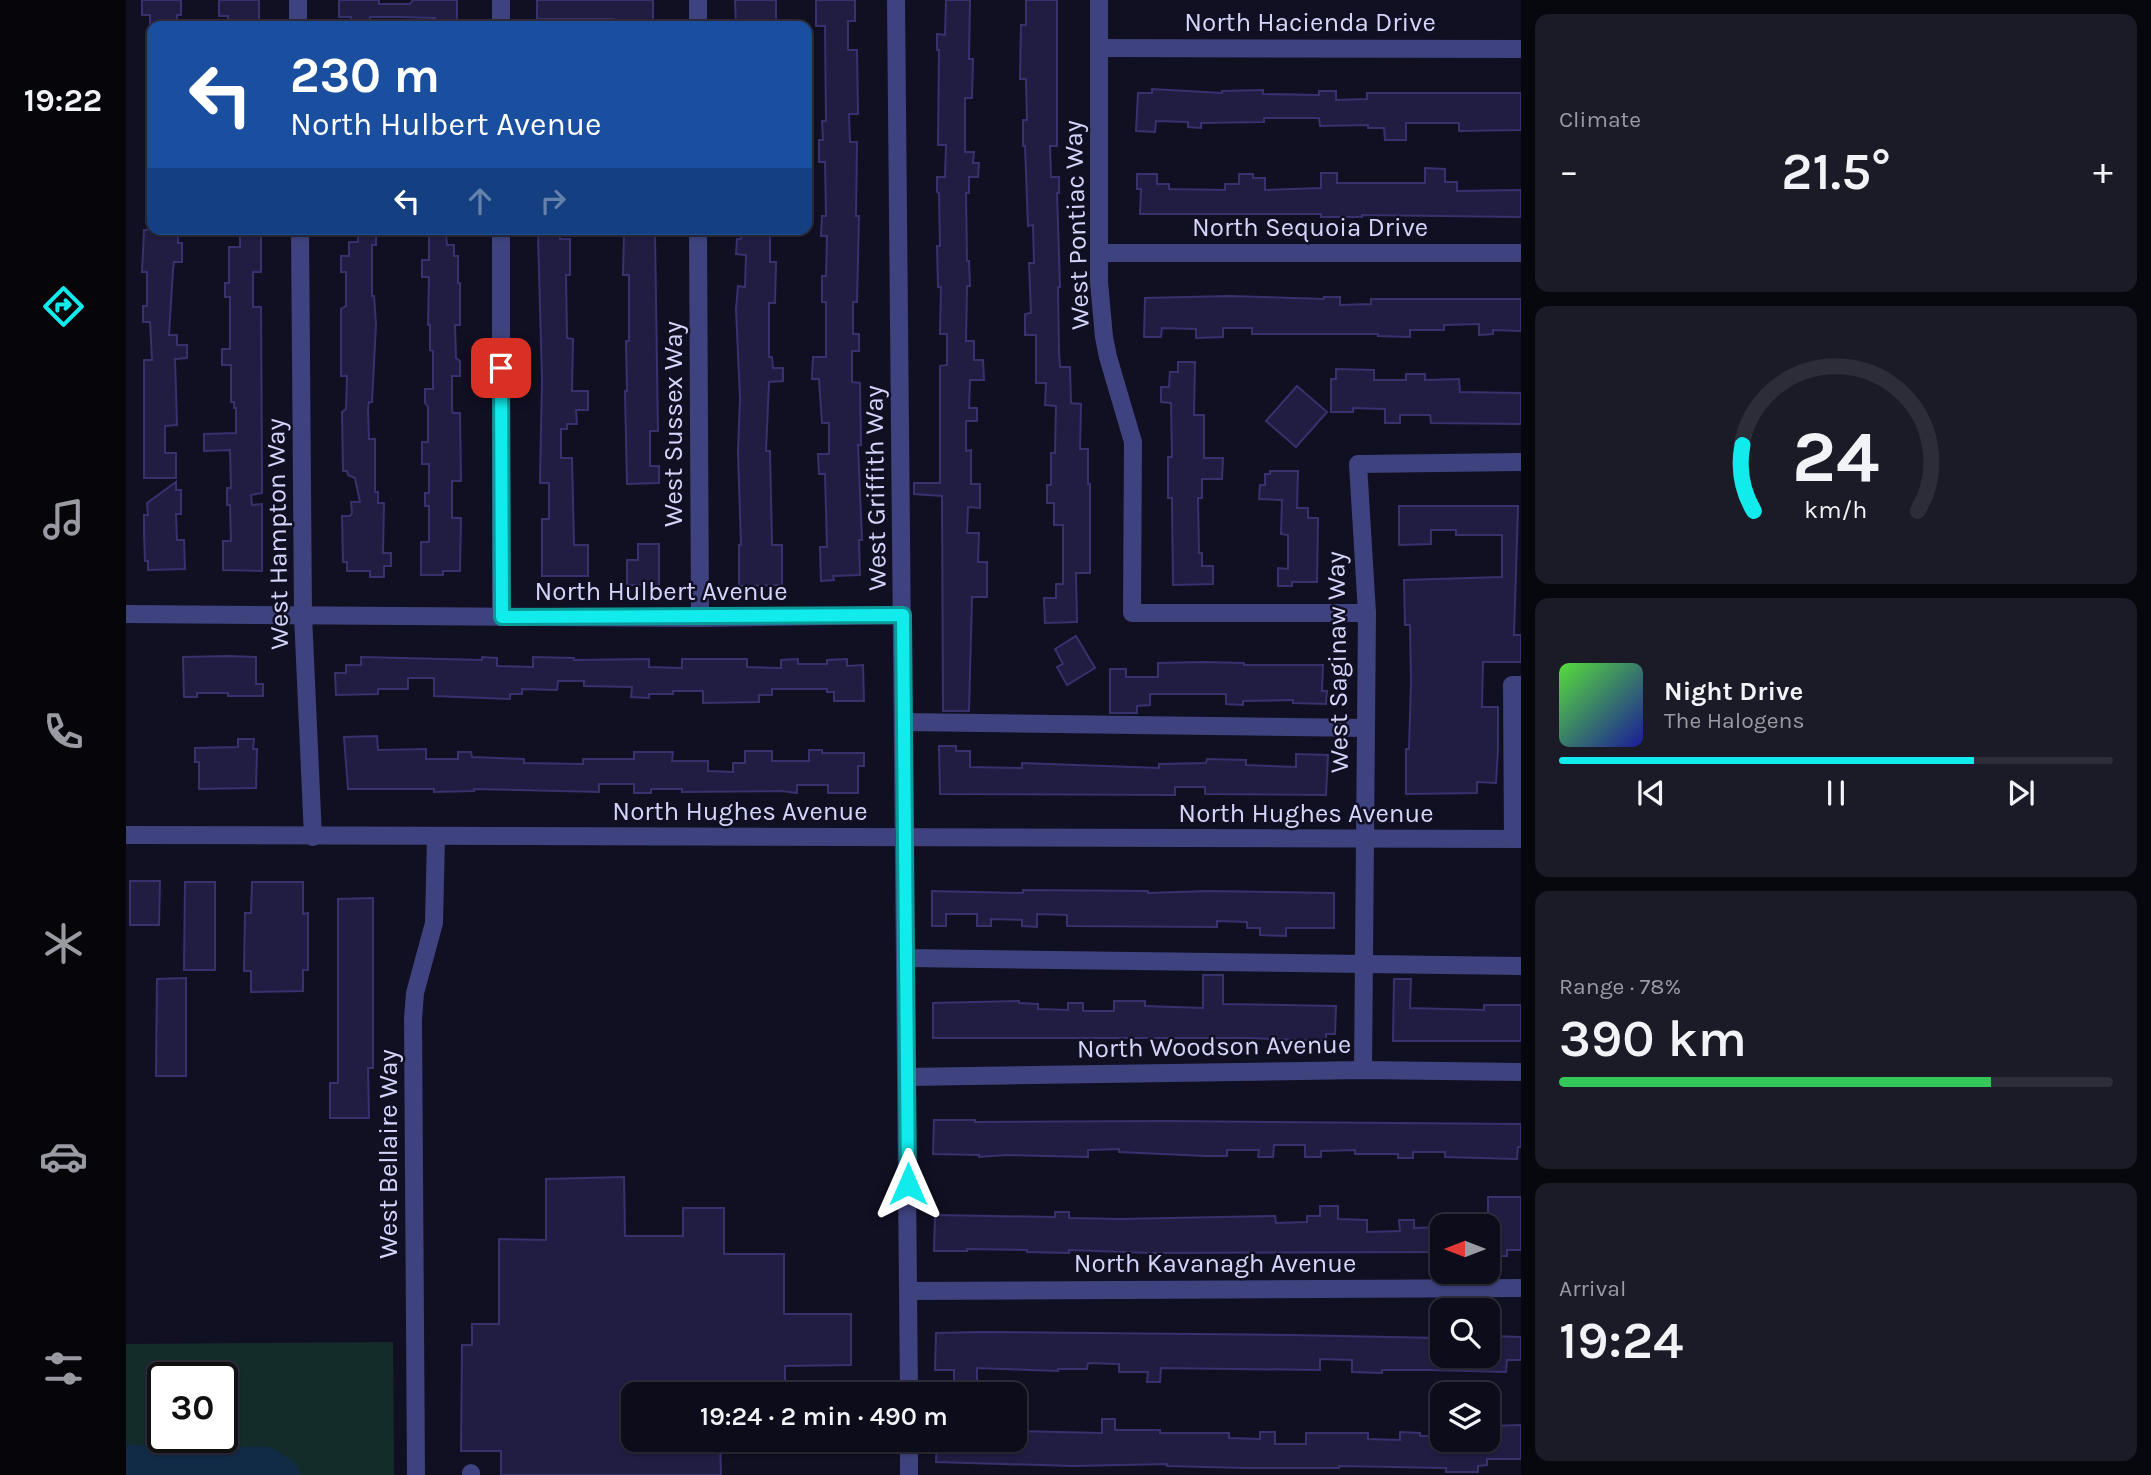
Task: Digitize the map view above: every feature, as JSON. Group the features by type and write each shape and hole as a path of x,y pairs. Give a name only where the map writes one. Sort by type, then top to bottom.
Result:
{"street":[{"path":"298,0 298,21"},
{"path":"501,0 501,21"},
{"path":"698,0 698,21"},
{"name":"West Griffith Way","path":"896,0 909,1382"},
{"name":"West Pontiac Way","path":"1098,0 1099,253 1104,337 1133,442 1132,613 1367,613"},
{"name":"North Hacienda Drive","path":"1099,48 1521,49"},
{"name":"West Hampton Way","path":"300,235 303,615 313,837"},
{"path":"501,235 502,617"},
{"name":"West Sussex Way","path":"698,235 700,618"},
{"name":"North Sequoia Drive","path":"1099,253 1521,253"},
{"name":"West Saginaw Way","path":"1363,1070 1367,613 1358,464 1521,463"},
{"name":"North Hulbert Avenue","path":"126,614 700,618 903,615"},
{"path":"1517,839 1512,685 1521,685"},
{"path":"903,722 1365,728"},
{"name":"North Hughes Avenue","path":"126,835 1517,839"},
{"name":"West Bellaire Way","path":"416,1475 413,1019 415,993 434,923 436,836"},
{"path":"906,958 1521,966"},
{"name":"North Woodson Avenue","path":"907,1077 1363,1070 1521,1072"},
{"name":"North Kavanagh Avenue","path":"909,1291 1521,1288"},
{"path":"909,1452 909,1475"}],"green space":[{"path":"393,1342 394,1475 126,1475 126,1344"}],"water":[{"path":"126,1445 147,1445 147,1453 238,1453 238,1447 271,1447 295,1463 301,1475 126,1475"}],"building":[{"path":"142,0 181,0 181,15 177,15 177,21 150,21 150,15 142,15"},
{"path":"219,0 259,0 259,21 228,21 228,16 219,16"},
{"path":"339,0 379,0 379,4 410,4 413,0 457,0 457,21 370,17 370,21 351,21 351,17 339,17"},
{"path":"537,0 653,0 653,20 537,19"},
{"path":"735,0 776,0 776,21 736,21"},
{"path":"816,0 855,0 855,21 848,21 848,50 857,50 858,114 849,114 850,142 857,142 856,216 859,216 857,302 853,302 853,334 859,334 859,351 852,351 852,382 860,383 861,445 858,445 862,540 859,540 860,575 833,576 834,580 821,581 820,547 827,547 825,474 819,474 818,454 829,454 829,423 822,423 819,379 812,379 813,357 826,357 826,302 822,302 822,276 826,276 827,236 821,236 822,216 826,216 825,162 819,162 819,140 823,140 822,121 826,121 825,26 816,26"},
{"path":"946,0 970,0 969,59 973,59 972,98 965,98 965,152 974,152 973,163 979,163 978,177 969,177 969,193 966,193 970,286 967,286 966,341 974,341 974,360 983,360 984,380 970,380 969,408 977,408 977,421 966,421 966,451 971,450 971,484 980,484 980,508 968,507 967,533 979,533 978,562 987,562 987,597 972,597 969,711 943,711 942,496 914,494 914,483 940,483 940,366 947,365 947,334 940,334 937,177 945,177 946,145 938,145 937,34 945,35"},
{"path":"1026,0 1057,0 1057,146 1050,146 1051,177 1059,177 1060,367 1070,367 1071,403 1081,404 1080,449 1088,449 1090,484 1090,573 1076,573 1077,622 1045,623 1044,598 1056,598 1056,584 1063,584 1063,525 1054,525 1054,503 1047,503 1047,485 1051,485 1051,453 1055,453 1056,406 1045,405 1046,383 1036,383 1036,335 1025,335 1025,314 1031,313 1029,263 1034,263 1033,225 1028,226 1023,146 1023,120 1027,120 1026,79 1020,79 1021,25 1026,25"},
{"path":"1152,89 1222,93 1263,90 1263,94 1319,95 1319,91 1336,91 1336,100 1367,99 1367,93 1521,93 1521,130 1459,131 1459,123 1406,123 1406,140 1385,140 1384,128 1368,128 1368,125 1320,126 1319,118 1264,118 1264,122 1201,123 1201,128 1188,127 1188,122 1156,121 1155,132 1136,131 1138,93 1152,93"},
{"path":"1425,168 1445,169 1445,182 1457,182 1457,191 1521,190 1521,217 1140,214 1141,189 1137,189 1137,174 1157,174 1157,184 1169,184 1169,189 1225,190 1225,184 1239,184 1239,174 1253,174 1253,178 1265,178 1265,190 1321,188 1321,173 1337,173 1337,183 1425,183"},
{"path":"144,230 147,230 147,235 178,235 178,243 182,243 182,262 174,262 169,335 177,335 177,345 187,345 187,358 175,359 177,425 165,426 165,453 176,453 176,478 144,478 144,360 152,360 150,322 143,322 143,306 147,306 147,272 142,272"},
{"path":"240,235 261,235 261,272 253,272 253,307 261,307 262,493 251,495 252,505 262,504 262,571 223,570 223,541 231,541 230,505 227,505 227,488 231,488 230,450 204,451 204,434 236,433 236,408 234,402 231,402 231,365 222,365 222,349 230,349 230,297 225,297 225,283 229,283 229,247 240,247"},
{"path":"358,235 376,235 376,245 372,245 372,296 376,324 372,402 369,402 368,408 369,439 375,439 375,492 378,492 378,503 384,503 383,553 391,553 391,566 384,566 384,577 370,577 370,571 347,571 347,562 343,562 342,516 350,516 352,513 351,502 360,502 355,478 343,471 342,412 346,409 347,376 341,376 341,309 346,306 346,272 341,272 341,256 349,256 349,242 358,242"},
{"path":"429,235 446,235 447,245 454,245 454,256 458,256 460,283 460,325 455,325 456,358 460,361 460,376 452,376 452,410 453,413 460,413 461,481 452,481 452,518 461,518 460,571 443,571 443,575 421,575 421,542 429,542 429,506 425,506 425,493 429,493 429,464 422,464 422,442 428,442 425,389 433,389 433,351 430,350 428,325 429,277 422,277 422,260 429,260"},
{"path":"538,235 560,235 560,239 570,239 570,275 566,275 567,338 573,339 572,391 588,391 588,410 576,410 577,424 567,424 567,429 561,429 561,458 572,458 574,545 588,545 588,576 542,576 542,519 549,519 549,483 540,483 542,379"},
{"path":"624,235 655,235 658,431 650,431 650,466 659,466 659,483 627,484 625,391 626,341 629,341 629,275 623,275"},
{"path":"741,235 770,235 770,262 776,262 775,303 769,303 769,357 772,357 773,368 783,368 783,381 769,382 766,451 770,451 772,545 782,545 782,585 739,586 740,398 736,309 738,286 745,287 746,255 736,254 737,239 741,239"},
{"path":"1230,296 1324,299 1340,297 1340,305 1371,304 1371,299 1521,299 1521,331 1493,330 1493,334 1479,335 1479,324 1444,325 1444,330 1410,330 1410,337 1378,334 1252,334 1252,328 1223,328 1223,337 1196,338 1196,329 1162,328 1161,337 1144,337 1145,298"},
{"path":"1178,362 1195,362 1194,415 1204,415 1204,458 1223,458 1222,479 1202,479 1202,498 1198,498 1199,553 1202,553 1202,566 1213,566 1213,584 1173,585 1172,498 1168,498 1168,457 1172,457 1171,403 1161,402 1161,387 1169,387 1170,372 1178,372"},
{"path":"1336,369 1374,370 1374,380 1406,380 1406,374 1425,374 1425,380 1459,379 1460,392 1521,393 1521,424 1431,423 1430,415 1400,415 1400,423 1385,423 1385,409 1353,408 1353,412 1331,412 1331,379 1336,379"},
{"path":"1297,386 1327,412 1296,447 1266,421"},
{"path":"1270,471 1298,471 1297,508 1308,508 1308,518 1318,518 1317,582 1292,582 1292,586 1278,586 1278,568 1288,569 1288,535 1281,534 1282,500 1259,499 1260,485 1265,485 1265,474 1270,474"},
{"path":"176,482 176,490 181,490 181,514 176,514 177,540 184,540 185,569 148,570 144,533 144,515 148,515 147,503"},
{"path":"1399,506 1518,506 1514,635 1521,635 1521,662 1483,662 1482,707 1498,707 1498,749 1496,783 1477,782 1477,793 1406,794 1411,682 1410,625 1405,625 1404,580 1502,577 1502,535 1456,535 1456,530 1431,530 1431,544 1399,545"},
{"path":"638,544 659,544 659,585 627,585 627,560 638,560"},
{"path":"1076,636 1095,668 1067,685 1057,667 1063,664 1055,649"},
{"path":"183,657 256,657 256,684 263,684 263,696 197,693 197,697 184,697"},
{"path":"361,657 482,660 482,657 497,658 497,666 533,667 533,657 574,660 649,659 649,667 682,668 682,659 747,659 747,667 781,668 781,660 798,659 798,664 827,664 827,660 847,659 847,666 863,665 864,701 834,701 834,692 827,692 827,689 772,689 772,695 759,695 759,702 703,703 703,691 649,694 649,698 631,697 632,687 584,686 584,681 558,681 557,690 522,689 522,694 510,694 510,699 434,696 434,678 408,678 408,689 378,689 378,694 336,695 335,673 346,673 346,665 361,665"},
{"path":"1158,663 1323,665 1322,691 1327,691 1326,704 1293,703 1293,700 1243,701 1243,705 1226,704 1226,694 1150,694 1150,705 1137,706 1137,713 1110,713 1110,669 1126,669 1126,677 1158,677"},
{"path":"377,736 378,750 426,749 426,759 458,759 458,752 471,752 472,757 524,759 524,763 583,764 583,759 634,759 634,752 673,752 672,761 708,761 708,771 733,772 733,763 745,763 745,751 772,751 772,761 809,761 809,750 822,750 822,753 864,753 864,766 858,766 858,793 828,793 828,785 797,785 797,793 682,792 682,789 651,789 651,793 634,793 634,784 599,784 599,792 348,789 344,737"},
{"path":"238,739 254,739 253,749 257,749 256,788 199,789 199,762 195,762 195,748 238,747"},
{"path":"939,746 956,746 956,751 970,751 970,767 1022,768 1022,763 1159,768 1159,764 1206,763 1207,759 1246,760 1246,765 1296,767 1296,754 1328,755 1326,795 1205,794 1205,787 1175,787 1175,795 940,794"},
{"path":"130,881 160,881 159,925 130,925"},
{"path":"185,882 215,882 215,970 184,970"},
{"path":"252,882 303,882 303,914 308,913 308,970 303,970 303,991 251,992 251,971 244,971 245,913 251,913"},
{"path":"1023,890 1334,893 1334,928 1286,928 1286,936 1260,935 1260,928 1247,928 1247,922 1217,921 1217,927 1067,926 1067,915 1037,914 1037,927 1022,926 1022,920 991,919 991,926 977,926 977,914 946,914 946,926 932,926 932,891 1023,893"},
{"path":"373,898 373,1068 368,1068 369,1118 330,1118 330,1083 338,1083 338,899"},
{"path":"1203,975 1223,975 1223,1004 1336,1006 1335,1034 1326,1034 1326,1041 1248,1038 933,1038 933,1003 1019,1001 1038,1004 1038,1009 1068,1010 1068,1003 1083,1003 1083,1011 1114,1011 1114,1001 1145,1001 1145,1006 1203,1008"},
{"path":"186,978 186,1076 156,1076 157,979"},
{"path":"1394,979 1411,979 1410,1008 1484,1010 1484,1005 1521,1005 1521,1041 1393,1041"},
{"path":"934,1120 1521,1124 1521,1147 1518,1147 1517,1159 1445,1157 1445,1152 1413,1152 1413,1158 1398,1158 1398,1154 1355,1154 1355,1150 1321,1151 1321,1157 1305,1157 1305,1145 1274,1145 1273,1157 1258,1157 1259,1150 1227,1150 1227,1156 1206,1156 1119,1152 1119,1149 1088,1150 1088,1157 979,1157 933,1154"},
{"path":"624,1177 625,1236 683,1236 683,1208 724,1208 724,1254 784,1254 784,1314 851,1314 851,1365 785,1366 785,1382 621,1382 621,1452 720,1452 721,1475 501,1475 501,1451 461,1451 462,1345 472,1345 472,1324 499,1324 499,1239 546,1240 546,1179"},
{"path":"1488,1197 1521,1197 1521,1250 1507,1250 1507,1256 1500,1256 1500,1214 1488,1214"},
{"path":"1320,1206 1338,1206 1338,1219 1367,1220 1367,1232 1400,1231 1399,1220 1414,1220 1414,1228 1430,1227 1430,1252 934,1251 935,1215 1055,1217 1055,1212 1069,1212 1069,1218 1120,1219 1275,1216 1276,1223 1307,1222 1307,1216 1320,1216"},
{"path":"936,1333 1430,1338 1430,1368 1500,1368 1500,1336 1521,1337 1521,1360 1507,1360 1506,1372 1352,1372 1352,1360 1320,1359 1320,1370 1161,1368 1160,1382 1147,1382 1148,1372 1119,1372 1119,1364 1088,1363 1087,1369 1058,1371 977,1368 977,1382 954,1382 954,1370 935,1370"},
{"path":"1102,1419 1115,1419 1115,1430 1229,1433 1229,1438 1260,1439 1260,1432 1275,1432 1275,1444 1306,1444 1306,1433 1368,1433 1368,1439 1400,1440 1400,1432 1430,1436 1430,1452 1500,1452 1500,1426 1521,1425 1521,1459 1487,1459 1487,1465 1478,1466 1478,1472 1446,1472 1446,1468 1339,1466 1246,1468 1167,1464 1074,1466 936,1462 936,1452 1027,1452 1027,1431 1102,1433"}],"route":[{"path":"501,368 502,617 903,615 908,1184"}]}
